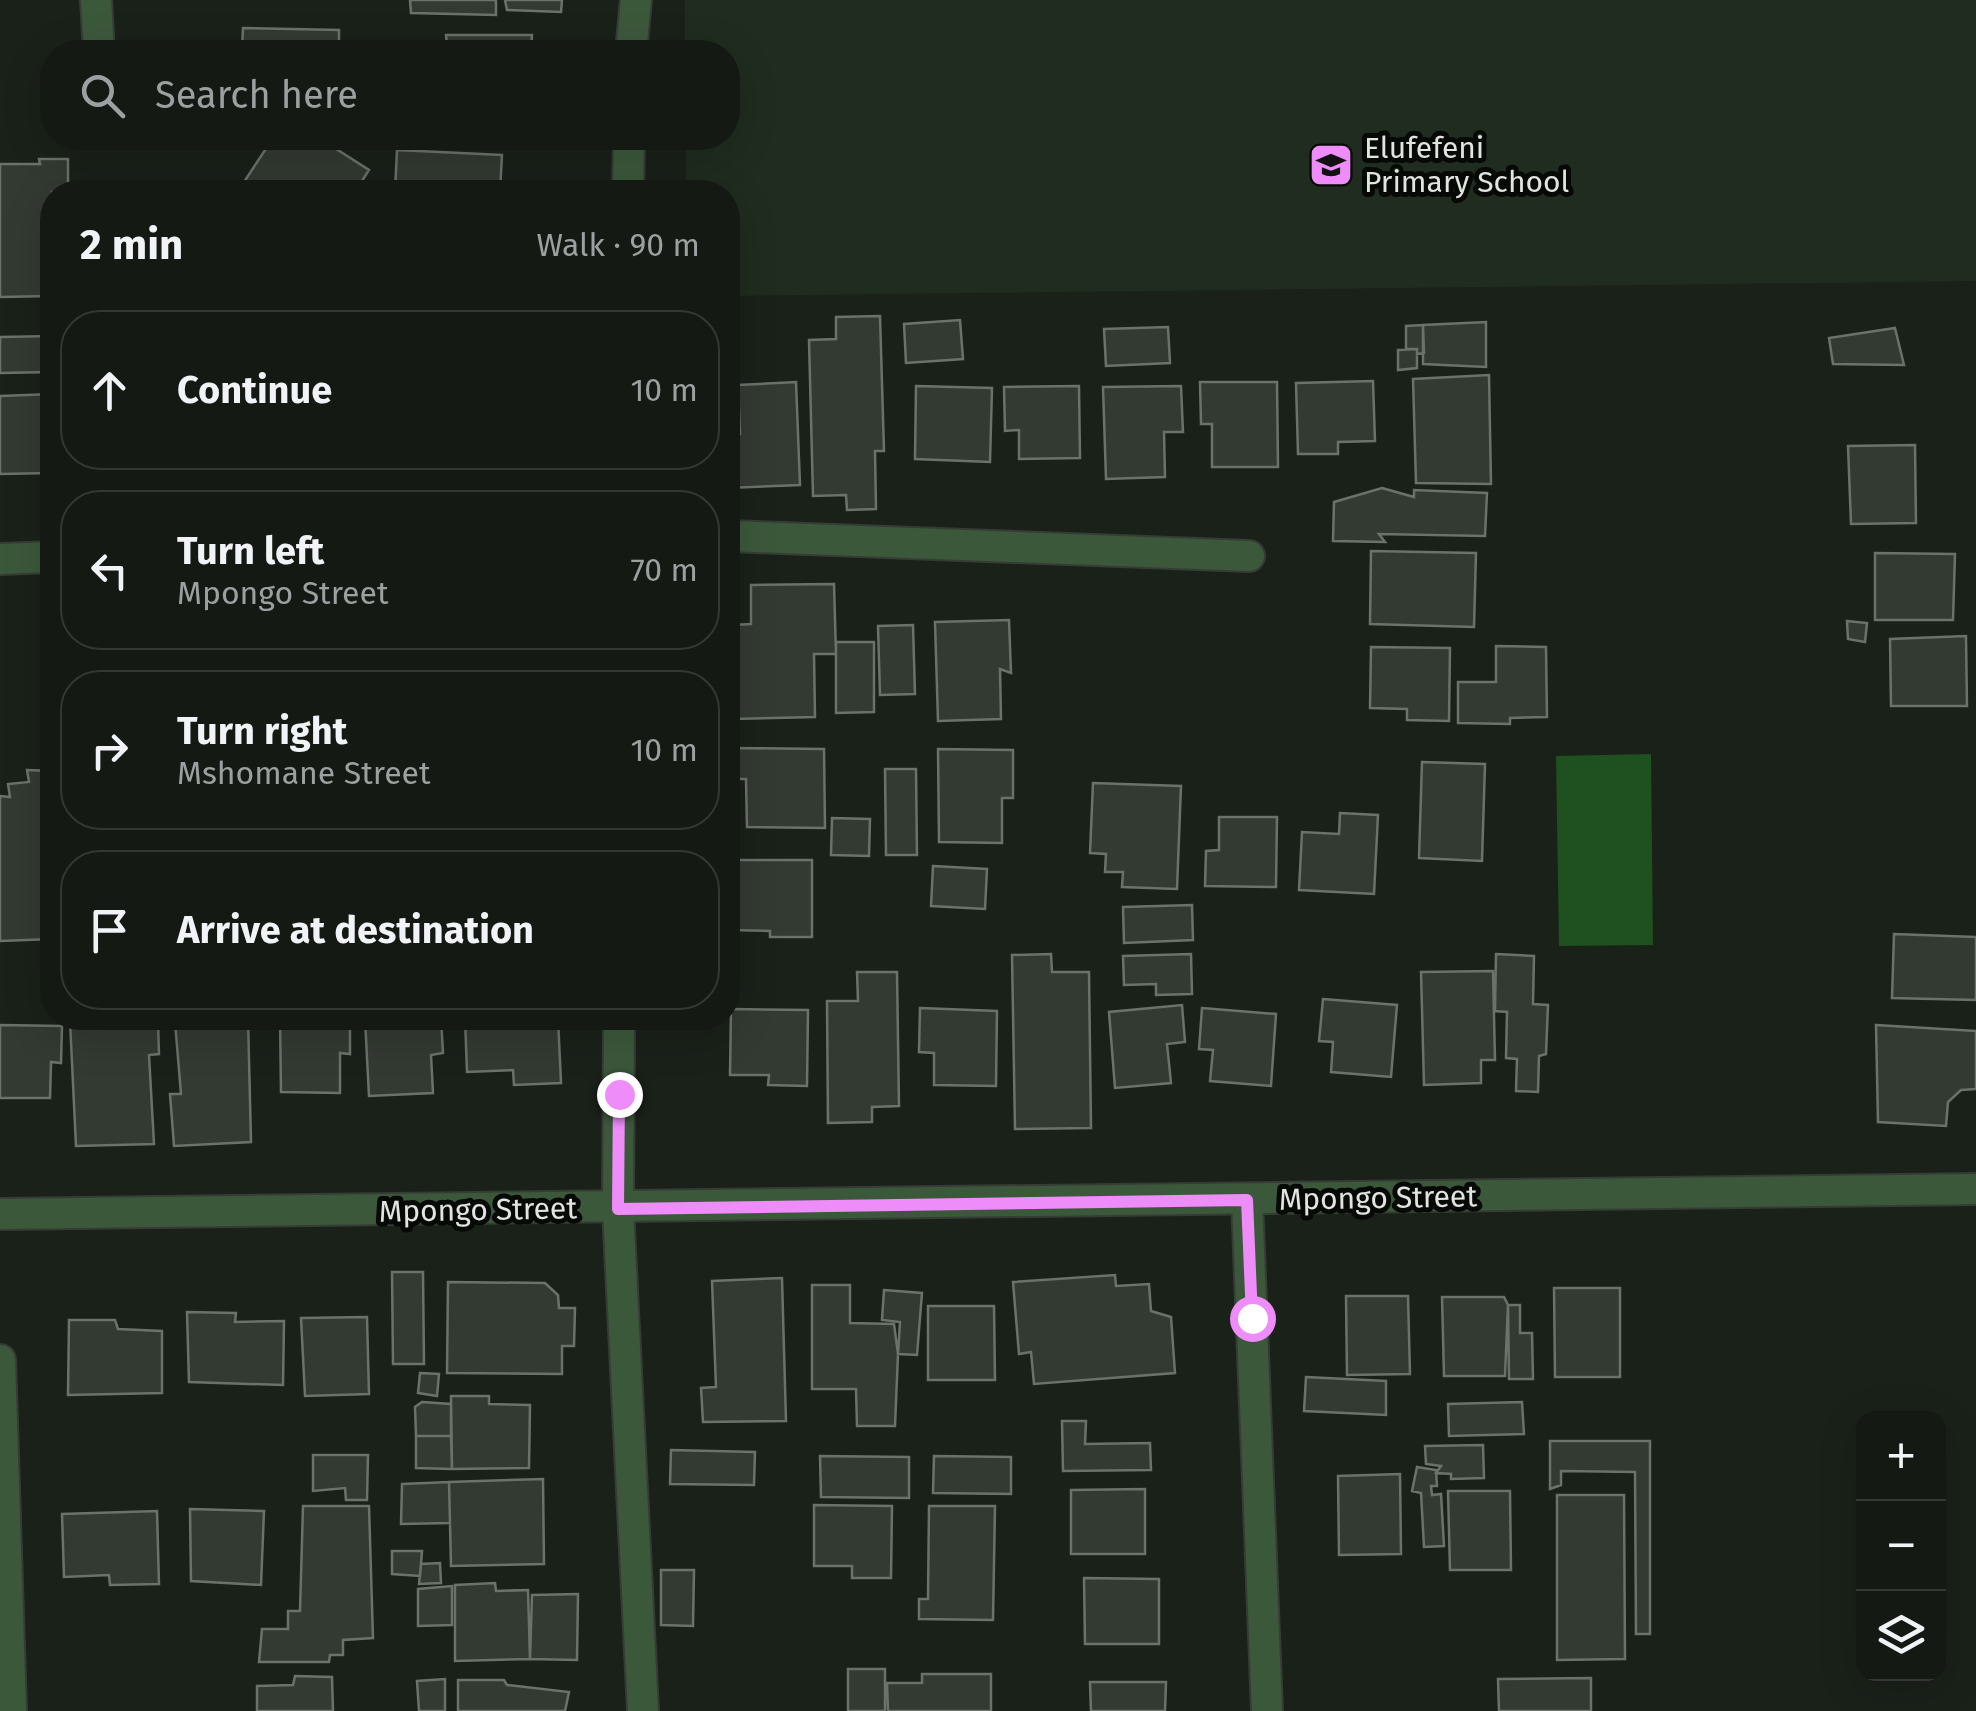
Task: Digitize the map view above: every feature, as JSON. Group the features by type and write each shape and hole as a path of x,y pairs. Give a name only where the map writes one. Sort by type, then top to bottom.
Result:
{"street":[{"path":"96,0 99,40"},
{"path":"632,40 636,0"},
{"path":"628,180 629,150"},
{"path":"740,536 1249,556"},
{"path":"0,559 40,557"},
{"path":"620,1030 618,1209 643,1711"},
{"name":"Mpongo Street","path":"0,1214 1976,1189"},
{"path":"1247,1200 1267,1711"},
{"path":"0,1360 11,1711"}],"shaded area":[{"name":"Elufefeni Primary School","path":"685,0 1976,0 1976,281 740,296 740,180 686,180 686,150 740,150 740,40 685,40"}],"green space":[{"path":"1651,754 1653,945 1559,946 1556,756"}],"building":[{"path":"410,0 496,0 496,15 411,13"},
{"path":"505,0 562,0 561,12 507,10"},
{"path":"243,28 339,30 339,40 242,40"},
{"path":"446,35 532,35 532,40 446,40"},
{"path":"265,150 338,150 369,170 363,180 245,180"},
{"path":"397,150 502,155 501,180 396,180"},
{"path":"39,159 68,159 68,180 40,180 40,296 0,297 0,164 40,164"},
{"path":"880,316 884,451 875,451 876,509 847,510 846,495 813,496 809,340 836,339 836,317"},
{"path":"960,320 963,359 906,363 904,324"},
{"path":"1486,322 1486,367 1423,364 1423,325"},
{"path":"1423,325 1424,353 1417,354 1417,349 1406,349 1406,326"},
{"path":"1168,327 1170,363 1106,366 1104,329"},
{"path":"1895,328 1904,365 1833,364 1829,338"},
{"path":"40,336 40,372 0,373 0,337"},
{"path":"1417,349 1417,368 1398,370 1398,350"},
{"path":"1489,375 1491,484 1416,483 1413,379"},
{"path":"1373,381 1375,441 1338,442 1338,454 1298,454 1296,383"},
{"path":"796,382 800,485 740,488 740,385"},
{"path":"1200,382 1277,382 1278,467 1212,467 1212,424 1201,424"},
{"path":"916,386 992,388 990,462 915,459"},
{"path":"1079,386 1080,458 1019,459 1019,430 1005,431 1004,387"},
{"path":"1181,386 1183,432 1164,432 1165,477 1106,479 1103,387"},
{"path":"40,394 40,473 0,474 0,396"},
{"path":"1915,445 1916,523 1851,524 1848,446"},
{"path":"1382,488 1414,497 1414,490 1487,493 1485,536 1379,534 1385,542 1333,541 1334,502"},
{"path":"1371,551 1476,553 1474,627 1370,624"},
{"path":"1875,553 1955,554 1953,620 1875,620"},
{"path":"834,584 836,654 814,654 815,717 740,719 740,625 751,624 751,585"},
{"path":"1009,620 1011,673 1000,669 1001,719 938,721 935,622"},
{"path":"1847,621 1867,623 1865,642 1848,639"},
{"path":"913,625 915,694 880,695 878,626"},
{"path":"1966,636 1967,706 1891,706 1890,639"},
{"path":"836,642 874,642 874,712 836,713"},
{"path":"1496,646 1546,647 1547,717 1510,718 1510,724 1458,723 1458,682 1496,682"},
{"path":"1371,647 1450,648 1449,721 1407,720 1407,709 1370,708"},
{"path":"740,748 824,749 825,828 747,827 746,779 740,779"},
{"path":"938,749 1013,750 1013,798 1002,798 1002,843 939,842"},
{"path":"1422,762 1485,764 1482,861 1419,858"},
{"path":"885,769 916,769 917,855 886,855"},
{"path":"27,770 40,771 40,939 0,941 0,796 10,797 8,784 29,782"},
{"path":"1093,783 1181,786 1177,889 1122,887 1123,872 1105,872 1106,854 1090,853"},
{"path":"1340,813 1378,815 1374,894 1299,890 1302,832 1339,834"},
{"path":"1219,817 1277,817 1276,887 1205,886 1206,851 1219,850"},
{"path":"832,818 870,819 869,856 831,855"},
{"path":"740,860 812,860 812,937 770,937 770,931 740,930"},
{"path":"933,866 987,869 985,909 931,906"},
{"path":"1192,905 1193,940 1124,943 1123,907"},
{"path":"1894,934 1976,937 1976,1000 1892,998"},
{"path":"1051,954 1052,972 1089,972 1091,1128 1015,1129 1012,955"},
{"path":"1191,954 1192,994 1156,995 1156,984 1124,985 1123,956"},
{"path":"1496,954 1534,956 1533,1004 1548,1005 1546,1054 1539,1056 1538,1092 1516,1091 1517,1059 1506,1058 1507,1012 1495,1011"},
{"path":"1493,971 1495,1060 1481,1060 1481,1083 1424,1085 1421,972"},
{"path":"857,972 897,972 899,1106 872,1107 872,1122 828,1123 827,1001 858,1001"},
{"path":"1323,999 1397,1005 1391,1077 1331,1072 1333,1042 1319,1041"},
{"path":"1182,1005 1185,1042 1167,1044 1171,1083 1115,1088 1109,1012"},
{"path":"920,1008 997,1011 996,1086 934,1085 934,1053 919,1052"},
{"path":"1202,1008 1276,1014 1271,1086 1210,1081 1213,1050 1199,1049"},
{"path":"740,1009 808,1010 807,1086 768,1085 769,1075 730,1075 731,1030 740,1030"},
{"path":"0,1025 62,1030 61,1063 51,1062 50,1098 0,1098"},
{"path":"1876,1025 1976,1031 1976,1089 1961,1090 1948,1102 1946,1126 1878,1122"},
{"path":"70,1030 158,1030 159,1054 149,1055 154,1144 76,1146"},
{"path":"176,1030 248,1030 251,1142 174,1146 170,1094 181,1094"},
{"path":"280,1030 350,1030 350,1054 340,1053 340,1093 281,1092"},
{"path":"366,1030 442,1030 443,1053 431,1055 433,1093 369,1096"},
{"path":"465,1030 559,1030 561,1083 514,1085 513,1070 467,1072"},
{"path":"392,1272 423,1272 424,1364 393,1364"},
{"path":"1115,1275 1116,1286 1149,1284 1151,1311 1171,1317 1175,1373 1034,1384 1031,1352 1019,1354 1013,1282"},
{"path":"782,1278 786,1421 703,1422 701,1388 716,1387 712,1281"},
{"path":"448,1282 545,1283 558,1295 559,1308 575,1308 574,1346 562,1346 562,1374 447,1373"},
{"path":"812,1285 850,1285 850,1323 894,1324 898,1354 895,1426 857,1426 856,1389 812,1389"},
{"path":"1554,1288 1620,1288 1620,1377 1555,1377"},
{"path":"884,1290 922,1293 917,1355 898,1354 900,1322 882,1320"},
{"path":"1346,1296 1408,1296 1410,1374 1347,1375"},
{"path":"1442,1297 1504,1297 1508,1305 1505,1376 1444,1376"},
{"path":"1508,1305 1520,1305 1520,1333 1532,1333 1533,1379 1509,1379"},
{"path":"928,1306 994,1306 995,1380 928,1380"},
{"path":"187,1312 236,1313 235,1322 284,1321 283,1385 189,1382"},
{"path":"367,1317 369,1394 305,1396 301,1318"},
{"path":"69,1320 115,1320 118,1329 162,1331 162,1393 68,1395"},
{"path":"420,1373 439,1374 437,1396 418,1393"},
{"path":"1306,1377 1386,1381 1386,1415 1304,1411"},
{"path":"451,1396 489,1396 489,1404 530,1405 529,1468 452,1469"},
{"path":"422,1402 451,1404 451,1436 416,1436 415,1407"},
{"path":"1522,1402 1524,1434 1449,1436 1448,1404"},
{"path":"1062,1421 1086,1421 1085,1444 1150,1443 1151,1470 1063,1471"},
{"path":"416,1436 451,1436 452,1469 416,1468"},
{"path":"1550,1441 1650,1441 1650,1634 1636,1634 1635,1472 1561,1471 1561,1485 1550,1489"},
{"path":"1483,1445 1484,1478 1451,1479 1451,1474 1436,1473 1441,1466 1426,1464 1425,1446"},
{"path":"671,1450 755,1452 754,1485 670,1484"},
{"path":"313,1455 368,1455 367,1500 346,1500 345,1488 313,1491"},
{"path":"820,1456 909,1457 909,1498 821,1497"},
{"path":"934,1456 1011,1457 1011,1494 933,1493"},
{"path":"1417,1467 1436,1470 1437,1486 1431,1486 1432,1495 1441,1494 1444,1546 1424,1547 1421,1493 1412,1491"},
{"path":"1400,1474 1401,1554 1339,1555 1338,1476"},
{"path":"543,1479 544,1564 451,1566 449,1482"},
{"path":"449,1482 450,1523 401,1524 402,1484"},
{"path":"1145,1489 1145,1554 1071,1554 1071,1490"},
{"path":"1448,1491 1510,1491 1511,1570 1450,1570"},
{"path":"1557,1495 1624,1495 1625,1659 1557,1660"},
{"path":"814,1505 892,1506 891,1578 852,1578 852,1566 814,1566"},
{"path":"303,1506 369,1506 373,1638 343,1640 343,1655 330,1655 329,1662 259,1662 262,1629 288,1629 288,1611 300,1611"},
{"path":"929,1506 995,1506 993,1620 919,1619 919,1599 928,1599"},
{"path":"190,1509 264,1511 261,1585 191,1581"},
{"path":"157,1511 159,1584 110,1585 109,1575 64,1577 62,1514"},
{"path":"392,1551 422,1551 420,1576 392,1574"},
{"path":"440,1563 441,1583 419,1584 421,1564"},
{"path":"661,1570 694,1570 693,1626 661,1625"},
{"path":"1084,1578 1159,1579 1159,1644 1085,1644"},
{"path":"495,1583 496,1591 528,1590 530,1659 455,1661 455,1585"},
{"path":"452,1586 452,1625 418,1626 418,1589"},
{"path":"578,1594 577,1660 530,1659 532,1595"},
{"path":"848,1669 885,1669 885,1711 848,1711"},
{"path":"922,1674 991,1674 991,1711 888,1711 887,1683 922,1683"},
{"path":"295,1676 332,1677 333,1711 257,1711 257,1686 293,1685"},
{"path":"1591,1678 1591,1711 1499,1711 1498,1679"},
{"path":"445,1679 445,1711 419,1711 417,1681"},
{"path":"458,1680 504,1680 507,1685 569,1692 565,1711 458,1711"},
{"path":"1090,1682 1166,1682 1165,1711 1091,1711"}],"place":[{"name":"Elufefeni Primary School","path":"1331,165"}],"route":[{"path":"619,1094 618,1209 1247,1200 1252,1318"}]}
